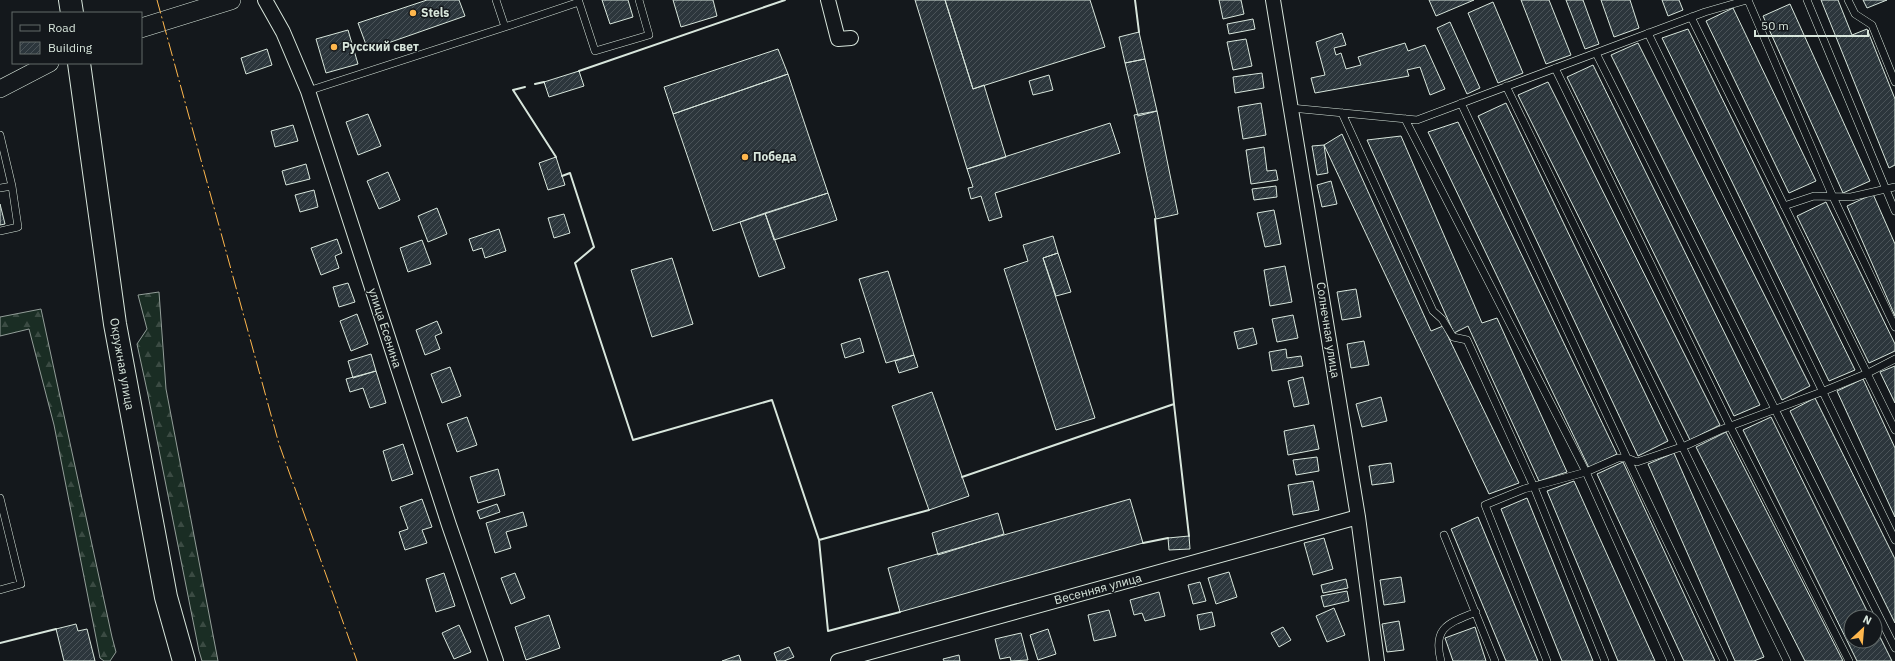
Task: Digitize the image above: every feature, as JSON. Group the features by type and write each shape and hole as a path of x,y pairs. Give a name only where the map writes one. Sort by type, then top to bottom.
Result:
{"highway":[{"path":"70,0 72,12"},
{"name":"Окружная улица","path":"78,64 115,324 166,597 184,661"}],"main road":[{"path":"142,28 210,3 232,0"}],"street":[{"name":"улица Есенина","path":"265,0 283,32 308,91 449,525 496,661"},
{"path":"828,0 838,39 851,38"},
{"name":"Солнечная улица","path":"1273,0 1358,517 1377,661"},
{"path":"0,89 48,64"},
{"name":"Весенняя улица","path":"838,661 1358,517"}],"lane":[{"path":"496,0 505,27"},
{"path":"308,91 579,2 595,51 650,35 639,0"},
{"path":"1291,108 1417,120 1691,17 1748,0 1834,197 1895,328"},
{"path":"1806,0 1895,211"},
{"path":"1848,0 1855,14 1872,25 1895,82"},
{"path":"1691,17 1895,430"},
{"path":"1648,33 1824,391 1895,540"},
{"path":"1596,52 1895,648"},
{"path":"1556,68 1730,426 1849,661"},
{"path":"1506,86 1681,447 1787,661"},
{"path":"1462,103 1627,458 1724,661"},
{"path":"1342,113 1433,310 1442,319 1453,337 1467,340 1534,487 1605,661"},
{"path":"1405,119 1586,472 1671,661"},
{"path":"0,135 12,186 18,227 0,231"},
{"path":"0,188 12,186"},
{"path":"1784,206 1814,196 1851,197 1895,187"},
{"path":"1547,661 1485,504 1511,494 1586,472 1618,458 1627,458 1637,462 1681,447 1730,426 1776,410 1868,373 1895,359"},
{"path":"0,498 21,584 0,590"},
{"path":"1444,535 1495,661"},
{"path":"1441,661 1438,650 1439,634 1447,624 1476,612"}],"green space":[{"path":"159,292 166,389 218,661 202,661 199,651 137,344 147,329 138,295"},
{"path":"41,309 116,652 110,661 104,661 100,658 54,425 29,329 0,336 0,317"}],"building":[{"path":"427,0 459,0 465,16 368,50 358,23"},
{"path":"602,0 628,0 633,17 610,24"},
{"path":"673,0 713,0 717,16 681,27"},
{"path":"915,0 945,0 973,89 984,85 1006,157 967,169"},
{"path":"945,0 1090,0 1105,47 973,89"},
{"path":"1219,0 1241,0 1244,14 1223,19"},
{"path":"1429,0 1474,0 1436,16"},
{"path":"1521,0 1549,0 1571,55 1546,64"},
{"path":"1566,0 1583,0 1599,44 1585,49"},
{"path":"1601,0 1630,0 1639,28 1614,37"},
{"path":"1662,0 1679,0 1683,10 1668,16"},
{"path":"1821,0 1838,0 1852,35 1867,29 1895,99 1895,165 1889,168"},
{"path":"1863,0 1887,0 1867,8"},
{"path":"1493,2 1523,73 1498,83 1468,13"},
{"path":"1790,4 1870,181 1843,193 1763,16"},
{"path":"1733,8 1816,181 1789,193 1706,21"},
{"path":"1253,19 1255,29 1229,34 1227,24"},
{"path":"1450,22 1480,88 1467,94 1437,28"},
{"path":"1688,29 1855,370 1829,381 1662,38"},
{"path":"348,30 358,64 326,73 316,39"},
{"path":"1139,32 1145,59 1125,63 1119,37"},
{"path":"1342,33 1346,45 1334,48 1336,55 1341,53 1346,69 1361,65 1358,57 1405,43 1408,51 1425,45 1445,89 1430,95 1420,67 1407,70 1409,76 1315,93 1311,78 1325,75 1316,42"},
{"path":"1246,39 1252,66 1233,70 1227,42"},
{"path":"1638,43 1810,386 1782,400 1611,55"},
{"path":"267,49 272,65 246,74 241,58"},
{"path":"778,49 788,74 673,114 664,87"},
{"path":"1145,59 1157,111 1138,116 1125,63"},
{"path":"1593,65 1760,405 1734,416 1567,77"},
{"path":"579,71 584,86 549,97 544,82"},
{"path":"1262,73 1264,88 1235,93 1233,77"},
{"path":"788,74 828,193 713,231 673,114"},
{"path":"1049,75 1053,90 1033,95 1029,81"},
{"path":"1548,82 1720,425 1690,440 1518,95"},
{"path":"1261,103 1266,135 1243,139 1238,107"},
{"path":"1506,103 1668,441 1638,456 1478,116"},
{"path":"1157,111 1178,214 1156,219 1134,115"},
{"path":"368,114 381,146 358,155 346,122"},
{"path":"1458,122 1617,454 1589,468 1428,132"},
{"path":"1110,123 1120,153 995,193 1002,217 989,221 981,196 971,199 968,188 973,187 967,169"},
{"path":"293,125 298,141 275,147 271,131"},
{"path":"1342,134 1431,331 1443,326 1519,483 1489,494 1324,145"},
{"path":"1401,136 1482,323 1497,318 1567,472 1539,481 1468,326 1454,333 1367,140"},
{"path":"1324,145 1328,173 1317,175 1312,146"},
{"path":"1264,147 1267,171 1276,170 1278,180 1251,184 1246,150"},
{"path":"556,157 565,185 548,190 539,163"},
{"path":"306,164 310,179 286,185 282,171"},
{"path":"388,172 400,200 379,209 367,181"},
{"path":"1331,181 1337,204 1322,207 1317,185"},
{"path":"1276,186 1277,197 1254,200 1252,189"},
{"path":"314,190 318,207 300,212 295,195"},
{"path":"828,193 837,220 774,240 765,213"},
{"path":"1873,194 1895,244 1895,316 1847,206"},
{"path":"1826,202 1895,344 1895,351 1869,363 1797,216"},
{"path":"0,204 5,224 0,225"},
{"path":"437,208 447,234 428,242 418,216"},
{"path":"1274,210 1281,244 1265,247 1257,213"},
{"path":"765,213 785,268 759,277 740,222"},
{"path":"564,214 570,233 554,238 548,218"},
{"path":"499,229 506,251 485,258 482,248 473,251 469,239"},
{"path":"1053,236 1058,253 1043,258 1095,418 1056,430 1004,269 1028,261 1023,245"},
{"path":"337,239 342,253 335,256 339,268 321,275 311,248"},
{"path":"422,240 431,264 408,272 400,248"},
{"path":"1058,253 1071,292 1056,296 1043,258"},
{"path":"672,258 693,324 652,337 631,270"},
{"path":"1285,266 1292,302 1270,306 1264,270"},
{"path":"888,271 914,355 886,363 859,279"},
{"path":"348,283 355,302 339,307 333,287"},
{"path":"1356,289 1361,317 1342,320 1337,292"},
{"path":"357,314 368,344 351,351 340,321"},
{"path":"1293,315 1298,338 1277,342 1272,319"},
{"path":"437,321 442,333 435,336 440,349 425,355 416,330"},
{"path":"1253,328 1257,344 1238,349 1234,332"},
{"path":"860,338 864,352 845,358 841,344"},
{"path":"1364,341 1369,365 1351,368 1347,344"},
{"path":"1286,349 1287,358 1301,356 1303,366 1272,371 1269,352"},
{"path":"371,354 376,371 353,378 348,361"},
{"path":"914,355 918,367 899,373 895,361"},
{"path":"1895,366 1895,403 1880,372"},
{"path":"450,367 461,396 442,403 431,374"},
{"path":"376,371 386,403 370,408 363,388 350,392 346,379"},
{"path":"1303,377 1309,404 1294,407 1288,381"},
{"path":"1863,379 1895,448 1895,517 1837,391"},
{"path":"932,392 969,496 929,510 892,406"},
{"path":"1381,397 1387,421 1362,427 1356,404"},
{"path":"1815,398 1895,559 1895,623 1790,411"},
{"path":"467,417 477,445 457,452 447,424"},
{"path":"1771,417 1866,609 1843,609 1843,633 1743,430"},
{"path":"1314,425 1319,449 1288,455 1284,431"},
{"path":"1726,432 1843,661 1805,661 1696,447"},
{"path":"403,444 413,474 392,481 383,451"},
{"path":"1674,453 1764,657 1754,661 1735,661 1648,464"},
{"path":"1317,457 1319,471 1296,475 1293,460"},
{"path":"1623,462 1715,661 1684,661 1597,474"},
{"path":"1391,463 1394,482 1372,485 1369,466"},
{"path":"498,469 505,495 478,503 470,477"},
{"path":"1313,481 1319,510 1293,515 1288,485"},
{"path":"1574,481 1655,661 1618,661 1547,491"},
{"path":"1527,498 1593,661 1562,661 1501,509"},
{"path":"422,499 432,527 422,530 427,543 405,550 399,532 408,529 400,507"},
{"path":"1130,499 1143,543 900,612 888,568"},
{"path":"497,504 500,512 480,519 477,511"},
{"path":"523,512 527,526 506,532 511,548 495,553 486,523"},
{"path":"998,513 1004,534 938,555 932,533"},
{"path":"1478,517 1538,661 1506,661 1451,529"},
{"path":"1189,536 1190,549 1169,550 1168,538"},
{"path":"1324,538 1333,569 1313,575 1304,543"},
{"path":"1229,572 1237,597 1216,604 1208,578"},
{"path":"444,573 455,606 436,612 426,579"},
{"path":"515,573 525,598 511,604 501,578"},
{"path":"1401,577 1405,602 1384,605 1380,580"},
{"path":"1346,579 1348,588 1323,593 1321,585"},
{"path":"1200,582 1206,601 1193,604 1188,585"},
{"path":"1347,591 1349,601 1324,607 1321,596"},
{"path":"1159,592 1165,616 1145,621 1142,613 1134,615 1130,600"},
{"path":"1334,608 1345,635 1327,642 1316,616"},
{"path":"1109,610 1116,636 1094,641 1088,615"},
{"path":"1212,612 1215,626 1200,630 1197,615"},
{"path":"549,615 560,648 526,660 515,627"},
{"path":"1399,621 1404,650 1387,652 1382,624"},
{"path":"76,624 78,631 87,629 95,661 64,661 56,629"},
{"path":"459,625 471,652 454,659 442,633"},
{"path":"1283,627 1291,640 1279,647 1271,633"},
{"path":"1475,627 1486,661 1453,661 1445,638"},
{"path":"1048,629 1056,654 1038,660 1030,635"},
{"path":"1021,633 1028,660 1011,661 1010,657 1000,659 995,639"},
{"path":"1883,643 1892,661 1857,661 1851,649 1883,649"},
{"path":"789,647 794,657 784,661 777,661 774,653"},
{"path":"739,655 741,661 722,661"},
{"path":"959,655 960,661 944,661 943,659"}],"wall":[{"path":"579,71 785,0"},
{"path":"1135,0 1139,32"},
{"path":"535,84 544,82"},
{"path":"525,87 513,90 556,157"},
{"path":"562,176 570,173 594,247 575,263 633,440 772,400 819,540 929,510"},
{"path":"1155,219 1174,404"},
{"path":"962,477 1174,404 1189,536"},
{"path":"1143,543 1168,538"},
{"path":"819,540 828,631 900,612"},
{"path":"0,643 56,629"}],"power":[{"path":"157,0 279,444 357,661"}],"place":[{"name":"Stels","path":"413,13"},
{"name":"Русский свет","path":"334,47"},
{"name":"Победа","path":"745,157"}]}
